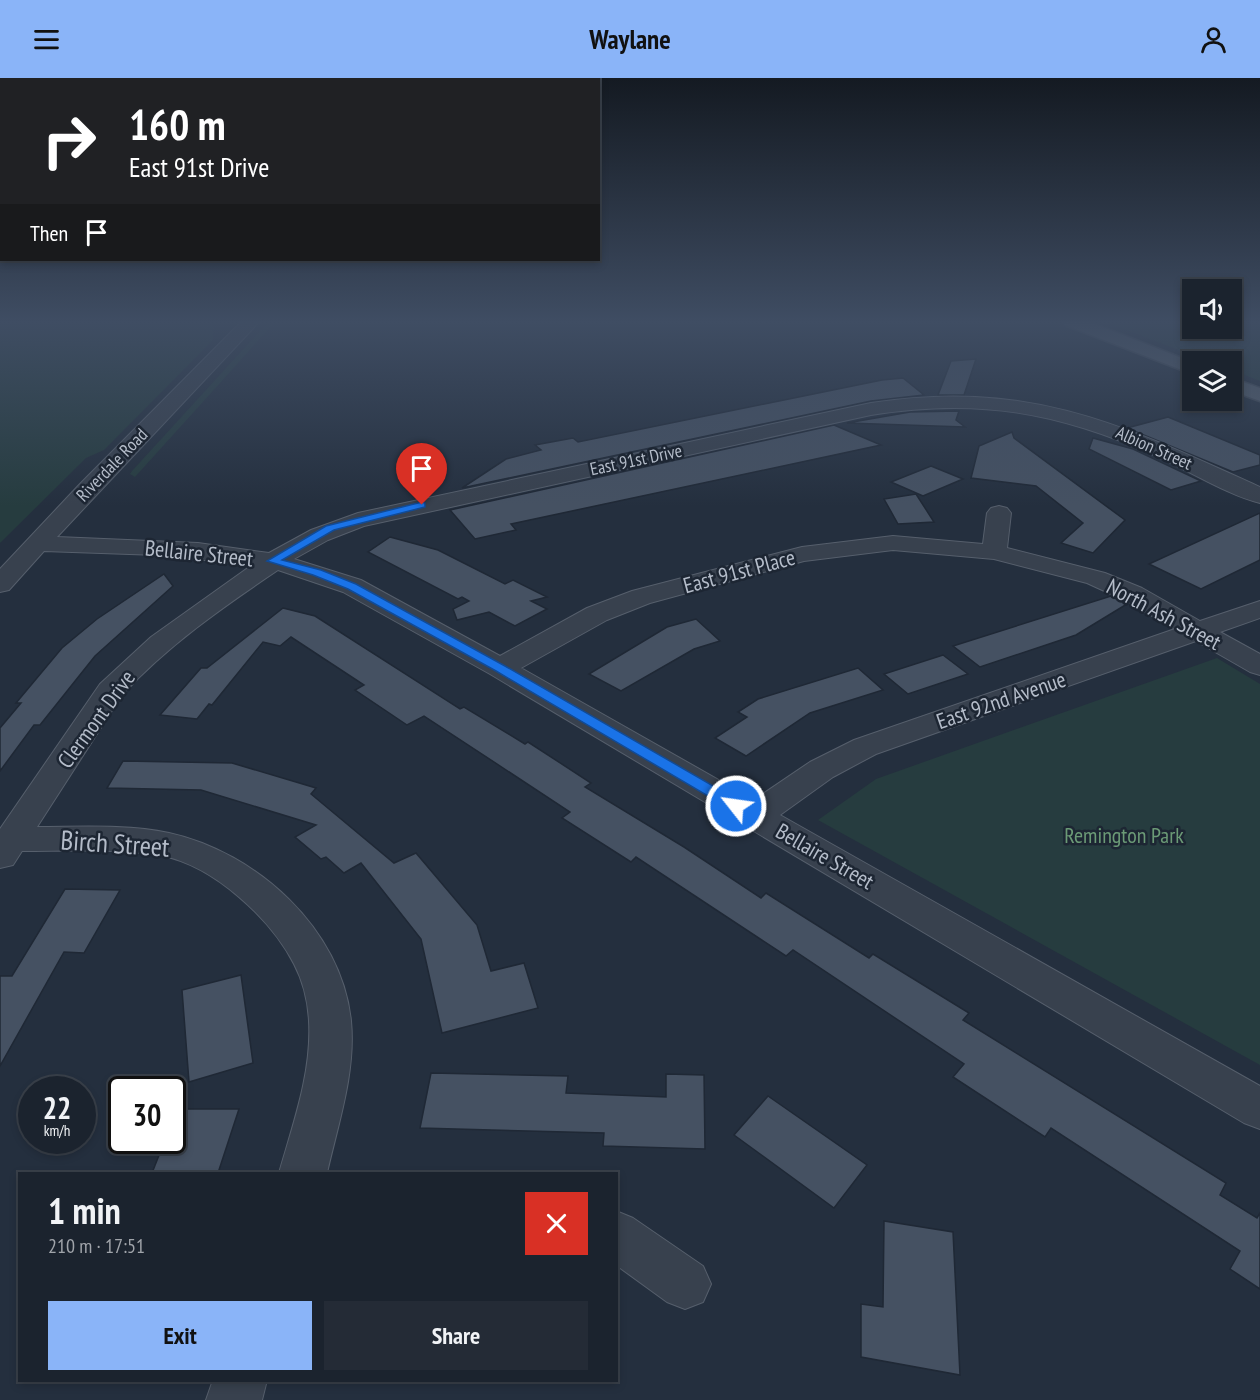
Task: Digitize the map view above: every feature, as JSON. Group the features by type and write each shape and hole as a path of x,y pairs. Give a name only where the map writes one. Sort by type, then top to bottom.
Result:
{"main road":[{"path":"1242,388 1260,395"}],"street":[{"name":"Riverdale Road","path":"0,584 87,490 192,383"},
{"name":"Albion Street","path":"1012,394 1056,412 1108,428 1260,496"},
{"name":"East 91st Drive","path":"273,561 314,535 358,520 860,412 927,402 1012,394"},
{"path":"994,552 999,513"},
{"name":"East 91st Place","path":"500,668 614,607 641,597 802,554 858,545 893,543 994,552"},
{"name":"Bellaire Street","path":"38,544 148,546 273,561 321,574 352,586 500,668 1260,1109"},
{"name":"North Ash Street","path":"994,552 1054,565 1096,578 1133,594 1260,666"},
{"name":"Clermont Drive","path":"6,847 111,690 132,667 159,644 273,561"},
{"name":"East 92nd Avenue","path":"755,817 799,782 832,761 865,747 1260,609"},
{"name":"Birch Street","path":"6,847 119,841 171,845 213,861 247,883 270,903 298,937 313,961 324,987 331,1019 328,1068 303,1172"},
{"path":"618,1236 685,1284"},
{"path":"234,1400 239,1382"}],"green space":[{"path":"0,383 171,383 104,450 86,458 0,543"},
{"path":"213,383 220,383 135,477 130,474"},
{"name":"Remington Park","path":"1217,658 1260,684 1260,1065 818,820 876,779"}],"building":[{"path":"869,383 909,383 924,395 871,401 462,488 506,459 541,450 535,445 573,438 578,442"},
{"path":"943,383 968,383 964,395 938,395"},
{"path":"959,411 956,420 965,427 847,423 910,412"},
{"path":"1168,417 1260,455 1260,465 1233,472 1127,428"},
{"path":"834,425 881,445 511,524 516,530 475,539 450,510"},
{"path":"1012,432 1014,438 1125,520 1093,553 1061,543 1083,523 1036,486 971,478 979,446"},
{"path":"1093,438 1133,449 1201,481 1171,490 1089,449"},
{"path":"931,466 963,479 923,496 891,482"},
{"path":"916,494 934,522 898,524 884,499"},
{"path":"1260,513 1260,560 1201,589 1149,564"},
{"path":"390,537 438,550 505,584 513,580 547,597 531,601 547,609 515,626 489,612 457,620 453,609 469,601 462,597 458,599 368,552"},
{"path":"164,574 173,586 95,656 40,725 34,725 0,771 0,728 21,703 16,703 62,648 97,619"},
{"path":"1111,596 1127,604 1076,635 980,667 953,646"},
{"path":"283,608 315,616 460,709 464,707 525,744 528,742 591,783 585,787 684,847 761,898 766,893 869,958 873,954 969,1013 963,1020 1226,1183 1220,1195 1257,1218 1260,1213 1260,1289 1230,1269 1240,1251 1051,1128 1045,1137 953,1077 964,1064 793,950 786,956 636,857 631,862 562,818 570,812 424,716 407,725 355,690 364,685 291,637 280,646 263,642 212,705 209,704 197,719 160,715 201,668 207,668"},
{"path":"696,619 720,641 694,649 621,691 589,674 667,627"},
{"path":"943,655 968,674 908,694 884,674"},
{"path":"858,668 883,690 810,713 746,756 715,738 747,717 738,712 758,699"},
{"path":"123,761 232,763 316,788 311,794 394,863 416,853 477,925 491,971 524,963 538,1008 442,1033 421,939 361,863 344,873 326,857 321,859 295,837 316,825 201,790 107,788"},
{"path":"65,889 120,890 84,953 64,952 0,1066 0,976 12,976"},
{"path":"241,975 253,1063 189,1082 182,990"},
{"path":"431,1073 568,1076 566,1093 666,1097 666,1074 704,1075 705,1149 603,1146 604,1133 420,1128"},
{"path":"768,1096 867,1165 834,1208 734,1135"},
{"path":"186,1109 239,1109 218,1172 152,1172 159,1154 186,1154"},
{"path":"884,1221 953,1232 960,1375 861,1357 861,1304 883,1307"}],"route":[{"path":"422,505 330,528 314,535 273,561 305,568 352,586 500,668 736,806"}]}
